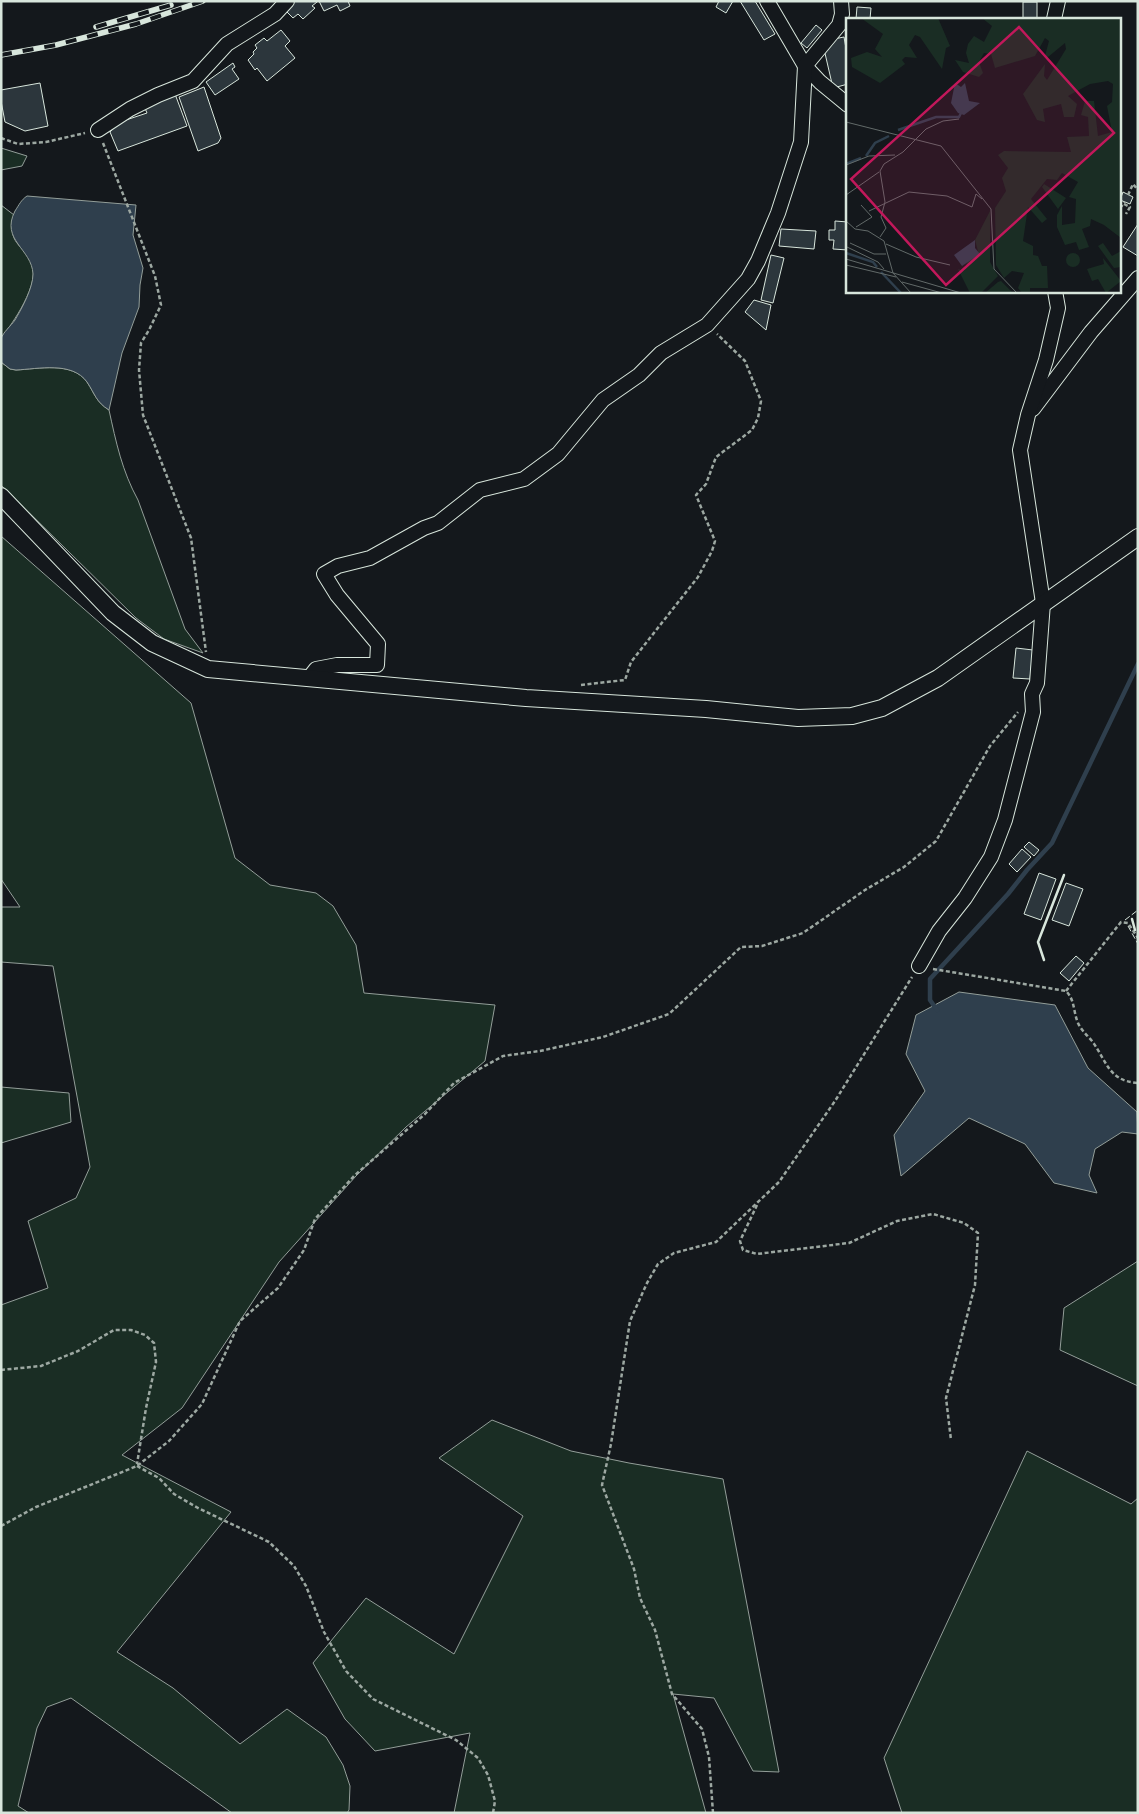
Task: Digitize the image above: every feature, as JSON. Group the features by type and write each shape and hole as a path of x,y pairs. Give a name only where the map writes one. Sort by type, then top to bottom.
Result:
{"street":[{"path":"98,130 144,102 192,81 227,44 275,14 287,1"},
{"path":"767,1 805,66 820,82 846,102"},
{"path":"309,678 316,669 336,665 378,665 378,644 337,595 324,574 338,566 370,558 424,528 438,523 480,490 524,479 558,454 603,400 639,375 661,353 707,325 748,279 758,261 778,213 801,142 805,66 838,25 842,14 842,1"},
{"path":"1054,18 1058,1"},
{"path":"1028,415 1091,332 1138,278"},
{"path":"922,966 939,931 965,898 991,857 1005,820 1033,712 1032,694 1037,683 1042,604 1020,450 1028,415 1046,360 1058,308 1055,292"},
{"path":"1,496 113,613 152,643 208,669 526,698 706,709 798,718 852,716 882,708 938,678 1138,538"}],"path":[{"path":"1,138 18,144 46,142 98,130 155,276 160,305 141,343 139,370 143,415 191,538 208,669"},
{"path":"1128,195 1133,184 1138,190"},
{"path":"1122,206 1124,203 1130,207 1126,214"},
{"path":"577,685 625,680 631,662 698,577 712,552 715,540 696,496 706,484 716,457 752,430 758,418 761,401 745,361 707,325"},
{"path":"1,1526 36,1506 136,1466 169,1441 202,1404 240,1321 278,1288 304,1250 315,1219 354,1176 380,1151 425,1114 454,1083 503,1056 540,1051 603,1037 669,1014 740,947 762,946 803,933 865,890 904,867 936,841 990,746 1032,694"},
{"path":"1066,991 1121,922 1128,923 1138,938"},
{"path":"713,1813 709,1757 702,1729 672,1694 655,1630 640,1598 634,1569 602,1485 612,1444 630,1321 658,1264 674,1253 716,1242 779,1182 835,1102 922,966 958,974 1066,991 1073,1001 1080,1029 1098,1050 1111,1072 1119,1079 1138,1083"},
{"path":"759,1202 740,1241 743,1250 757,1254 849,1243 897,1221 933,1214 964,1223 978,1233 975,1285 946,1398 951,1440"},
{"path":"1,1370 40,1366 78,1351 114,1330 131,1330 145,1335 154,1343 156,1362 136,1466"},
{"path":"136,1466 159,1478 174,1494 198,1508 269,1542 294,1566 306,1586 324,1632 346,1671 373,1699 456,1740 478,1758 488,1774 491,1784 495,1802 493,1813"}],"green space":[{"path":"1,148 27,156 22,166 1,170"},
{"path":"1,205 14,215 12,232 14,238 32,264 33,272 32,282 24,303 1,338"},
{"path":"1,362 10,369 16,370 54,368 73,371 81,375 98,401 109,410 124,467 185,629 203,653 164,639 136,618 1,485"},
{"path":"1,536 191,703 235,858 270,885 316,893 333,906 356,945 364,993 495,1005 485,1061 406,1127 356,1176 279,1262 182,1408 122,1455 231,1512 117,1652 173,1688 240,1744 287,1709 326,1737 343,1765 350,1786 349,1810 347,1813 232,1813 71,1698 47,1707 37,1728 18,1806 29,1813 1,1813 1,1305 48,1288 28,1221 76,1198 90,1167 53,966 1,962 1,907 20,907 1,879"},
{"path":"1,1087 69,1093 71,1122 1,1143"},
{"path":"1138,1261 1138,1386 1060,1350 1064,1308"},
{"path":"492,1420 571,1451 723,1479 779,1772 753,1771 714,1698 673,1694 706,1813 454,1813 470,1733 375,1751 345,1719 313,1663 366,1598 454,1654 523,1516 439,1458"},
{"path":"1027,1451 1131,1504 1138,1498 1138,1813 902,1813 884,1758"}],"water":[{"path":"27,196 136,205 133,235 143,268 139,307 122,353 109,410 98,401 81,375 73,371 54,368 16,370 10,369 1,362 2,336 21,310 33,280 28,258 11,230 11,221 15,211"},
{"path":"959,992 1055,1005 1088,1068 1137,1112 1138,1134 1122,1132 1095,1149 1089,1175 1097,1193 1054,1183 1025,1144 969,1118 901,1176 894,1135 925,1091 906,1054 916,1015"}],"building":[{"path":"293,1 317,2 312,6 315,8 303,19 298,14 293,18 284,9"},
{"path":"319,1 348,1 350,6 340,11 337,5 324,11"},
{"path":"719,1 733,1 726,13 716,7"},
{"path":"740,1 755,1 775,34 764,40"},
{"path":"1023,2 1037,2 1037,18 1023,18"},
{"path":"857,7 871,8 870,18 856,18"},
{"path":"816,25 822,30 807,48 801,43"},
{"path":"281,30 290,41 285,46 295,58 267,81 257,68 255,70 248,60 257,48 255,45 264,38 267,41"},
{"path":"844,37 846,48 846,85 833,88 824,49 834,39"},
{"path":"233,63 235,67 232,69 239,79 215,95 206,82"},
{"path":"40,83 48,126 25,131 5,122 1,90"},
{"path":"204,87 221,138 218,143 198,151 179,97"},
{"path":"175,94 187,126 118,151 110,132 120,122 147,113 144,106"},
{"path":"1123,192 1133,197 1130,204 1122,201"},
{"path":"835,221 846,222 846,250 833,249 834,240 829,240 829,230 835,230"},
{"path":"1138,224 1138,256 1123,247"},
{"path":"781,229 816,231 814,249 779,246"},
{"path":"771,255 784,258 773,303 761,300"},
{"path":"754,300 771,305 766,330 745,312"},
{"path":"1016,648 1033,650 1030,679 1013,678"},
{"path":"1029,842 1039,850 1034,856 1024,847"},
{"path":"1022,849 1031,857 1017,872 1009,864"},
{"path":"1039,873 1056,879 1041,920 1024,914"},
{"path":"1066,883 1083,889 1069,926 1052,920"},
{"path":"1076,956 1084,963 1069,981 1060,973"}],"waterway":[{"path":"937,1010 930,1000 930,979 1052,843 1138,664"}],"railway":[{"path":"1,55 56,45 136,24 203,1"},
{"path":"96,27 171,5"}],"fence":[{"path":"1125,920 1138,910"},
{"path":"1128,926 1138,944"}],"wall":[{"path":"1044,960 1038,942 1064,875"},
{"path":"1132,919 1135,930"}]}
